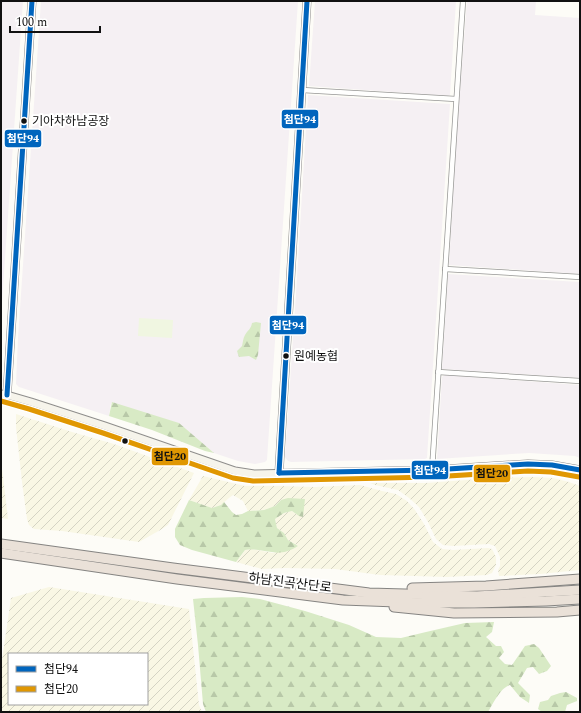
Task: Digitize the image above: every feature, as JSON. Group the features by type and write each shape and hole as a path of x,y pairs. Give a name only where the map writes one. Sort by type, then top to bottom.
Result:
{"highway":[{"name":"하남진곡산단로","path":"1,544 34,553 177,579 343,600 474,603 580,599"},
{"path":"1,553 34,553"},
{"name":"하남진곡산단로","path":"34,553 173,568 369,593 477,596 580,590"},
{"path":"342,589 368,586 450,588 580,579"},
{"path":"343,600 358,603 454,613 558,612 580,610"}],"street":[{"path":"32,1 4,394 105,426 235,471 254,474 432,470 528,464 580,470"},
{"path":"279,473 307,1"},
{"path":"432,470 463,1"},
{"path":"302,90 456,99"},
{"path":"445,269 580,277"},
{"path":"438,372 580,381"}],"shaded area":[{"path":"1,1 23,1 1,316"},
{"path":"41,1 298,1 267,460 265,462 255,464 238,461 214,453 178,423 111,403 109,416 19,387 16,384"},
{"path":"315,1 456,1 450,95 309,86"},
{"path":"467,1 536,1 535,15 580,18 580,274 449,265 456,141"},
{"path":"308,95 450,104 427,458 425,459 291,462 285,457"},
{"path":"448,274 580,282 580,378 442,369"},
{"path":"445,375 580,385 580,458 575,456 529,453 437,459 442,377"},
{"path":"16,414 114,444 194,473 168,525 139,542 62,531 34,529 29,525 27,519 16,427"},
{"path":"1,461 3,476 8,519 1,518"},
{"path":"203,476 245,486 315,487 360,485 396,494 407,501 415,510 433,542 442,549 492,549 496,557 496,565 492,573 487,575 447,577 380,575 335,569 262,569 236,562 245,550 251,549 273,553 298,546 288,540 284,533 277,528 275,519 284,513 292,511 299,516 281,500 275,506 264,510 248,511 243,501 233,495 221,505 212,508 189,500"},
{"path":"533,477 553,478 580,486 580,570 499,576 498,570 500,566 500,557 495,546 489,544 453,546 443,545 436,539 419,507 409,498 398,490 370,483 426,483"},
{"path":"49,587 189,609 199,705 202,712 1,712 1,667 11,598"}],"green space":[{"path":"139,318 173,320 172,338 138,336"},
{"path":"252,323 261,323 258,355 256,360 249,356 239,357 237,351 242,346 244,336"},
{"path":"112,402 179,423 214,453 109,416"},
{"path":"288,498 305,499 303,517 292,511 284,513 275,519 277,528 284,533 288,540 298,546 290,550 277,553 259,550 245,550 236,562 192,550 180,545 175,537 175,529 189,500 212,508 221,505 224,502 236,515 248,511 264,510 275,506 281,500"},
{"path":"242,597 260,599 305,611 349,625 376,637 401,638 465,623 494,622 492,632 486,637 496,646 501,646 504,652 499,658 505,664 512,665 525,646 534,644 539,648 551,666 547,671 539,674 533,667 527,668 518,683 530,695 529,703 520,697 510,685 503,689 488,712 206,712 203,704 193,599"},
{"path":"566,692 577,698 577,701 567,705 565,712 542,712 538,709 540,702 548,700 551,696"}],"transit line":[{"name":"첨단94","path":"7,395 32,1"},
{"name":"첨단94","path":"279,473 307,1"},
{"name":"첨단20","path":"1,401 103,433 233,478 253,481 432,477 528,471 551,472 579,477"},
{"name":"첨단94","path":"279,473 432,470 528,464 552,465 580,470"}],"place":[{"name":"기아차하남공장","path":"24,121"},
{"name":"원예농협","path":"286,356"}]}
